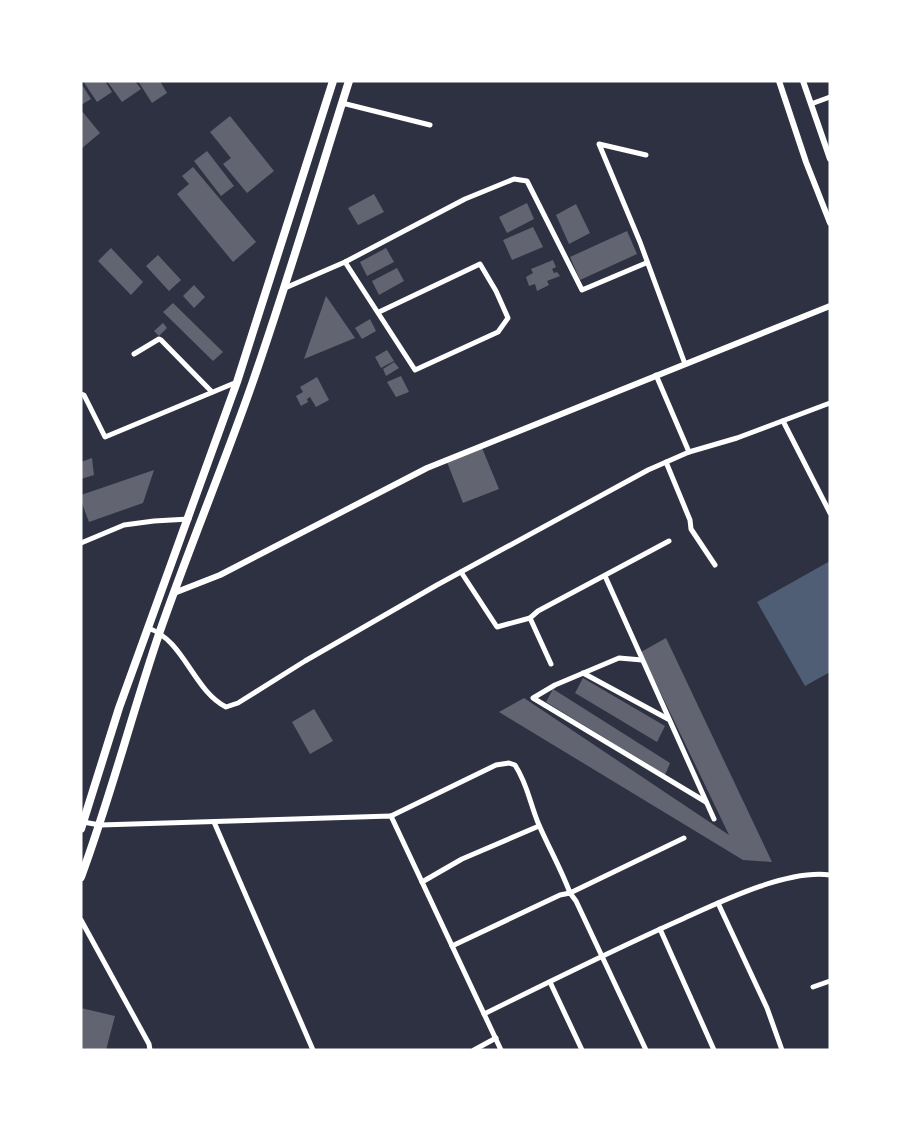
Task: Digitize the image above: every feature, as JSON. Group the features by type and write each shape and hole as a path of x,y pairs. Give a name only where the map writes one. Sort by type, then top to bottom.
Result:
{"highway":[{"path":"82,826 119,708 237,381 333,81"},
{"path":"81,878 100,825 160,632 251,386 284,288 349,81"}],"street":[{"path":"778,81 830,223"},
{"path":"803,81 830,159"},
{"path":"811,104 830,97"},
{"path":"342,103 430,125"},
{"path":"646,155 598,144 640,242 685,364"},
{"path":"284,288 345,262 465,199 514,179 527,181 582,290 646,263"},
{"path":"345,262 416,370 498,332 508,318 480,264 379,312"},
{"path":"174,592 220,575 427,468 830,306"},
{"path":"134,354 159,339 212,392"},
{"path":"656,375 689,452"},
{"path":"81,394 84,395 105,437 237,381"},
{"path":"148,628 160,632 194,672 210,696 226,707 238,703 305,661 461,572 648,470 689,452 737,438 830,403"},
{"path":"783,421 830,513"},
{"path":"666,462 690,520 691,529 715,565"},
{"path":"81,543 124,525 189,519"},
{"path":"461,572 497,627 530,618 538,611 669,541"},
{"path":"605,576 714,819"},
{"path":"530,618 551,664"},
{"path":"642,660 619,658 555,685 533,698 706,802"},
{"path":"583,673 668,719"},
{"path":"82,826 391,816 496,765 508,763 515,765 525,780 539,826 561,869 570,893 603,955 646,1050"},
{"path":"391,816 501,1050"},
{"path":"214,822 313,1050"},
{"path":"422,882 462,860 539,826"},
{"path":"452,946 684,838"},
{"path":"484,1014 660,928 746,891 779,881 830,875"},
{"path":"718,903 767,1008 782,1050"},
{"path":"81,920 149,1044 150,1050"},
{"path":"660,928 714,1050"},
{"path":"550,981 582,1050"},
{"path":"813,987 830,981"},
{"path":"474,1050 496,1038"}],"water":[{"path":"830,561 830,672 805,686 757,602"}],"building":[{"path":"83,81 105,81 112,92 97,102"},
{"path":"107,81 135,81 141,89 122,102"},
{"path":"138,81 160,81 167,93 152,103"},
{"path":"81,83 91,99 81,105"},
{"path":"81,110 100,133 81,149"},
{"path":"230,116 274,171 247,193 223,164 231,158 210,132"},
{"path":"207,151 234,186 221,196 194,161"},
{"path":"193,167 256,242 233,262 177,194 189,184 182,176"},
{"path":"374,194 384,212 358,225 348,208"},
{"path":"527,203 534,219 507,233 499,217"},
{"path":"576,204 590,233 569,244 556,215"},
{"path":"533,227 543,247 512,260 503,240"},
{"path":"627,231 637,254 580,280 570,257"},
{"path":"111,248 143,282 131,295 98,261"},
{"path":"386,248 394,262 367,276 360,262"},
{"path":"158,255 181,280 169,291 146,266"},
{"path":"553,260 556,267 552,269 560,276 547,281 549,285 537,291 535,284 529,286 526,277 533,273 531,269"},
{"path":"397,268 404,281 379,295 372,281"},
{"path":"194,285 205,297 194,308 183,296"},
{"path":"326,296 355,338 304,359"},
{"path":"173,303 223,352 213,361 163,312"},
{"path":"370,319 376,331 362,339 355,328"},
{"path":"163,323 167,328 159,336 154,331"},
{"path":"387,350 394,361 381,368 375,357"},
{"path":"394,362 399,368 386,376 383,369"},
{"path":"401,376 409,392 396,397 387,382"},
{"path":"317,377 329,400 316,407 310,397 307,399 308,402 301,406 296,396 303,392 300,387"},
{"path":"482,448 499,489 463,503 447,462"},
{"path":"92,458 94,475 81,479 81,462"},
{"path":"154,470 143,503 89,522 81,495"},
{"path":"666,638 772,862 743,860 499,712 524,698 729,835 641,652"},
{"path":"583,678 665,726 657,742 575,693"},
{"path":"553,689 670,763 665,775 546,702"},
{"path":"314,709 333,741 310,754 292,722"},
{"path":"81,1008 115,1016 106,1050 81,1050"}]}
